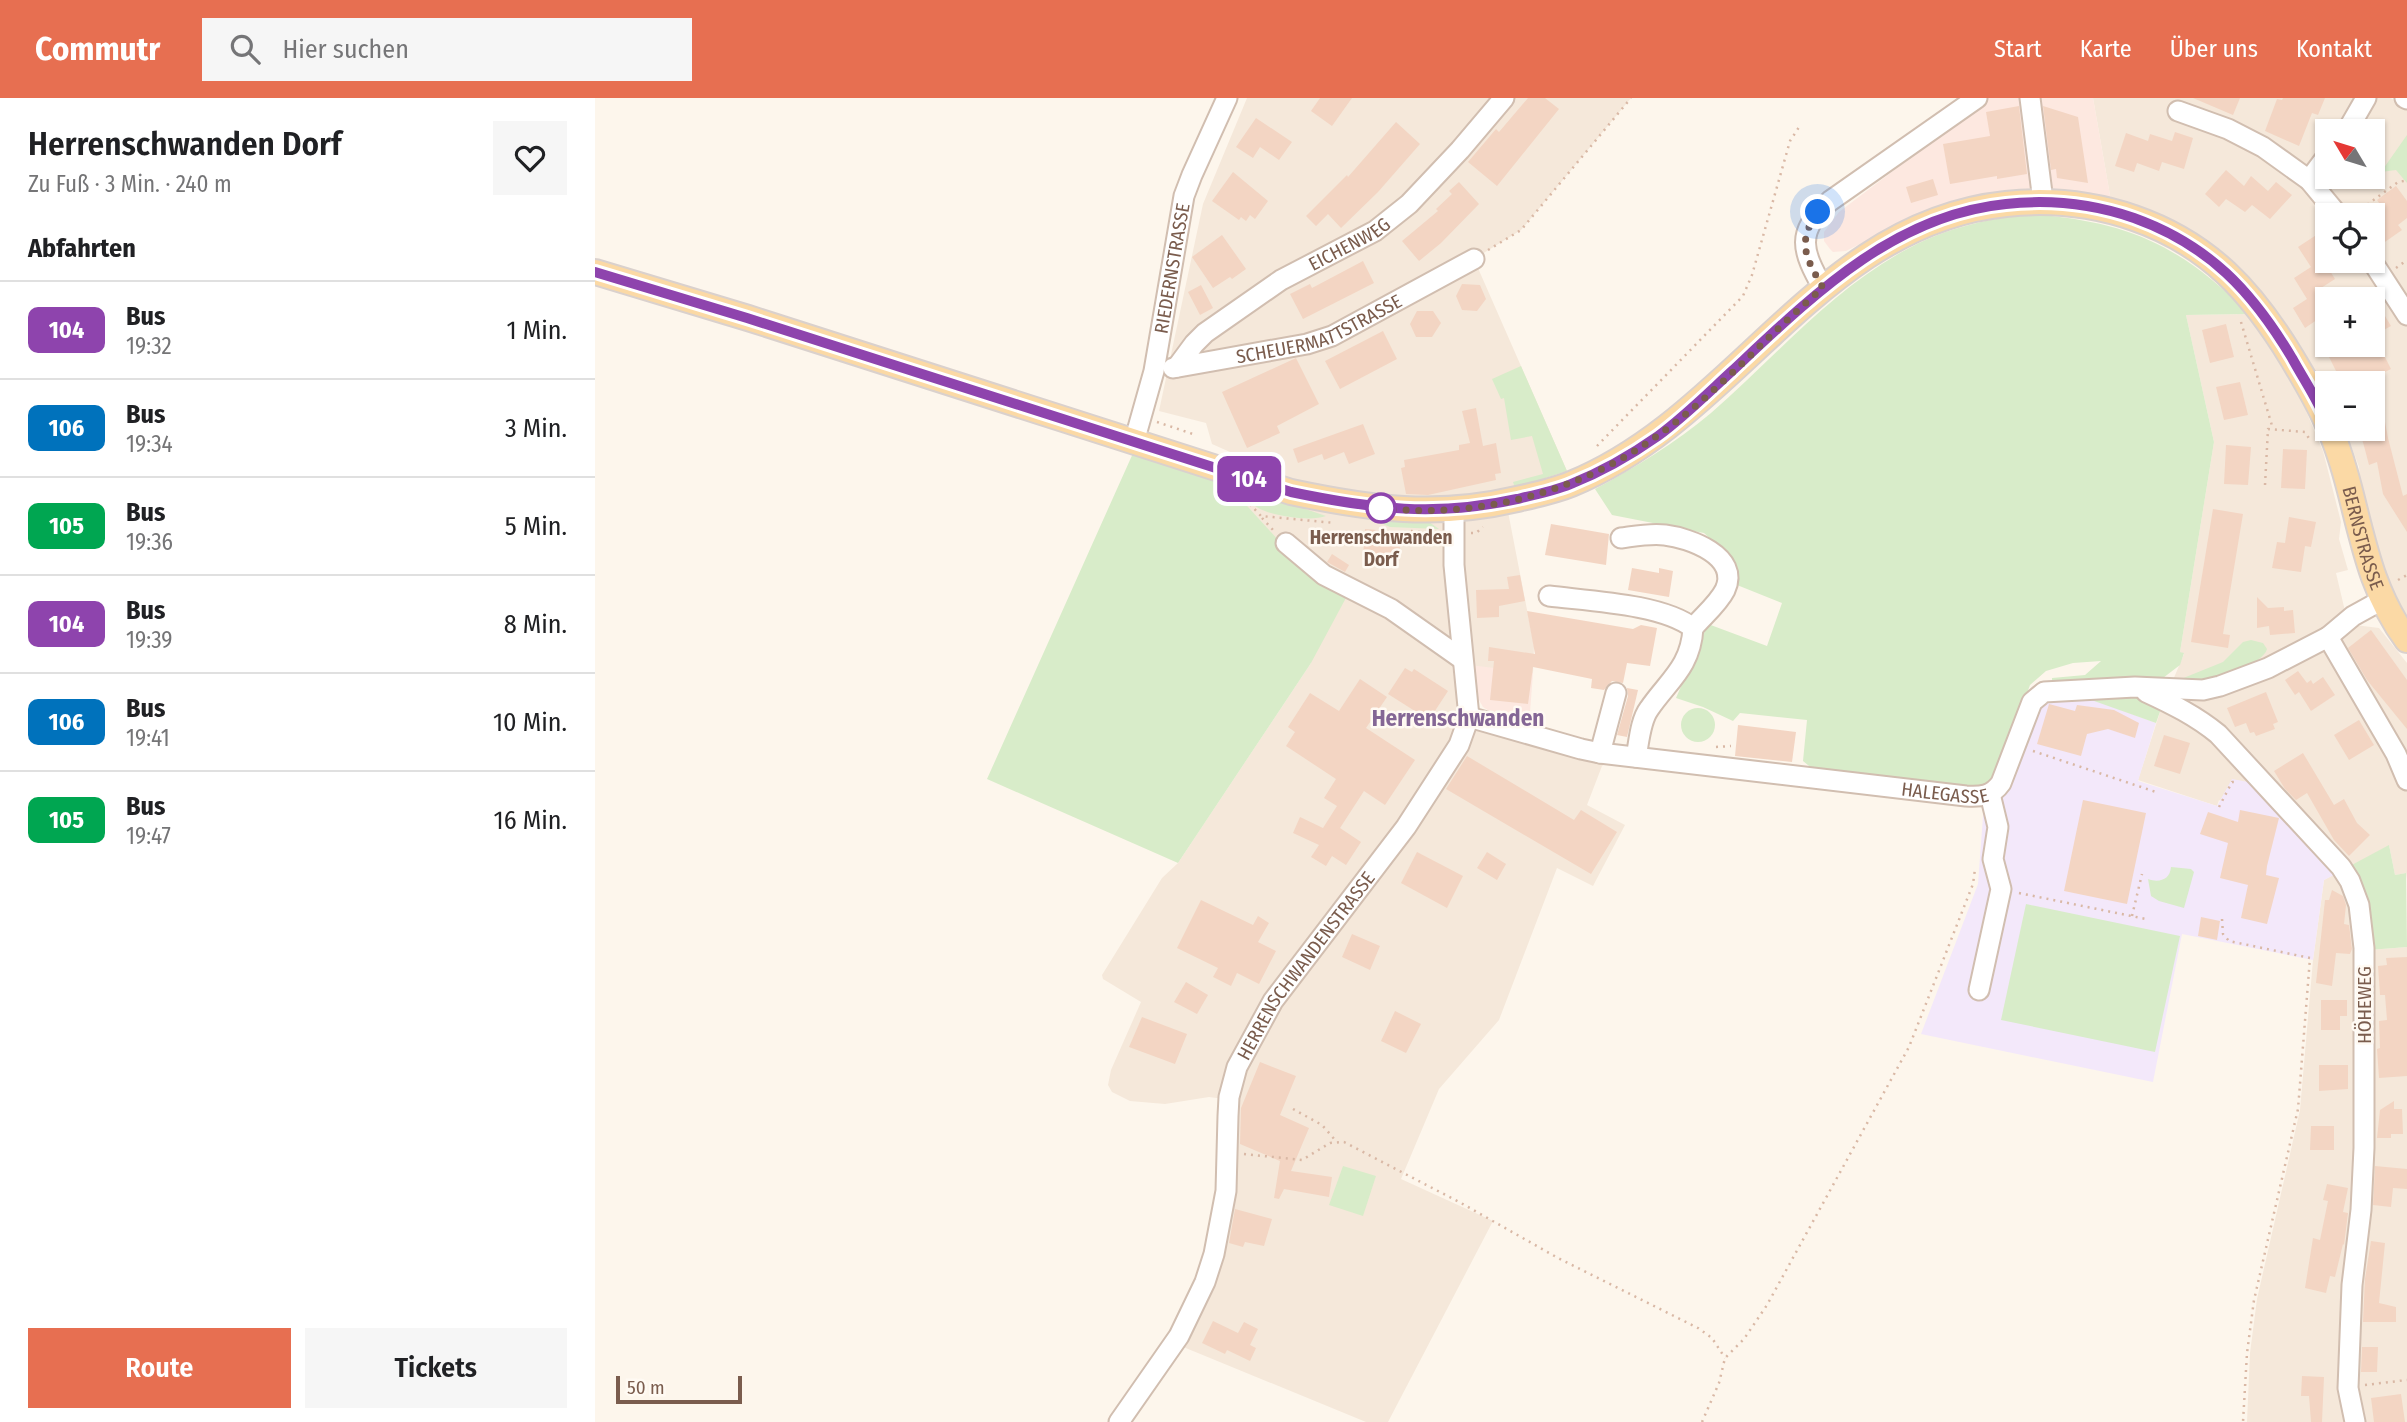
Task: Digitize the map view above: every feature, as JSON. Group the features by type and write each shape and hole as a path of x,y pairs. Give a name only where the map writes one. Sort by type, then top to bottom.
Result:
{"main road":[{"name":"BERNSTRASSE","path":"595,272 1291,492 1346,504 1396,510 1454,510 1500,503 1563,487 1636,450 1682,417 1823,288 1881,248 1926,223 1991,205 2043,201 2113,211 2177,237 2205,254 2232,276 2264,313 2315,400"},
{"name":"BERNSTRASSE","path":"2326,441 2368,565 2387,592 2394,622 2407,640"}],"street":[{"name":"RIEDERNSTRASSE","path":"1134,442 1154,371 1184,196 1227,98"},
{"name":"EICHENWEG","path":"1177,367 1205,333 1281,280 1375,231 1409,204 1504,98"},
{"path":"1823,288 1808,261 1805,246 1807,230 1818,212 1977,98"},
{"path":"2030,98 2043,201"},
{"path":"2354,119 2366,98"},
{"path":"2178,111 2228,128 2263,147 2309,180 2328,203"},
{"path":"2309,180 2315,172"},
{"name":"SCHEUERMATTSTRASSE","path":"1154,371 1307,344 1332,336 1474,259"},
{"path":"2380,273 2407,315"},
{"name":"HERRENSCHWANDENSTRASSE","path":"1119,1422 1179,1336 1205,1282 1226,1191 1229,1097 1237,1067 1265,1015 1418,810 1459,745 1469,717 1454,565 1454,510"},
{"path":"1621,537 1654,534 1676,537 1702,546 1717,556 1727,576 1725,590 1693,628 1693,636 1677,677 1647,711 1636,757"},
{"path":"1286,543 1324,575 1391,609 1462,659"},
{"name":"HALEGASSE","path":"1469,717 1600,753 1966,796 1990,793 2001,783 2032,702 2039,694 2135,687 2183,691 2220,687 2267,668 2328,637 2387,592"},
{"path":"1549,596 1659,611 1684,621 1693,628"},
{"path":"2328,637 2396,754 2407,780"},
{"name":"HÖHEWEG","path":"2135,687 2183,710 2218,734 2341,867 2357,899 2364,948 2364,1147 2361,1210 2352,1285 2347,1388 2355,1422"},
{"path":"1600,753 1616,693"},
{"path":"1979,990 2001,889 1993,859 1998,827 1990,793"}],"path":[{"path":"1474,259 1521,230 1631,98"},
{"path":"1589,453 1743,296 1752,275 1790,141 1801,124"},
{"path":"2370,203 2397,182 2403,181 2407,184"},
{"path":"2240,321 2273,429"},
{"path":"1162,424 1193,433"},
{"path":"2265,485 2268,429 2315,431"},
{"path":"1369,558 1370,568"},
{"path":"2387,592 2407,575"},
{"path":"2016,745 2159,793"},
{"path":"2219,807 2232,782 2239,783"},
{"path":"2132,916 2142,874"},
{"path":"1702,1422 1719,1383 1725,1358 1744,1339 1767,1305 1909,1047 1973,884"},
{"path":"2001,889 2146,919"},
{"path":"2223,919 2223,934 2229,942 2311,958 2298,1109 2254,1300 2247,1353 2243,1422"},
{"path":"1293,1109 1322,1125 1336,1141"},
{"path":"1227,1153 1302,1160 1336,1141 1343,1142 1461,1203 1558,1258 1698,1328 1712,1338 1725,1358"},
{"path":"2347,1388 2407,1380"}],"shaded area":[{"path":"1247,98 1631,98 1521,230 1474,259 1567,471 1504,491 1534,646 1533,673 1452,664 1457,700 1456,721 1585,761 1609,761 1602,766 1587,805 1625,825 1593,886 1557,868 1499,1020 1439,1089 1401,1179 1493,1221 1388,1422 1366,1422 1176,1344 1213,1229 1224,1099 1209,1097 1165,1104 1130,1101 1112,1092 1108,1085 1111,1070 1141,1002 1103,979 1102,975 1162,878 1178,863 1311,663 1313,578 1237,497 1246,488 1239,456 1212,444 1206,423 1159,411 1203,204"},
{"path":"1989,98 2093,98 2111,201 2017,192 1987,195 1952,202 1922,213 1846,251 1833,252 1830,249 1824,241 1824,232 1839,212"},
{"path":"2093,98 2390,98 2407,106 2407,621 2383,575 2362,503 2359,467 2349,441 2385,441 2385,371 2315,371 2315,382 2275,313 2111,201"},
{"path":"2249,314 2268,341 2301,399 2315,432 2315,441 2319,441 2323,451 2341,522 2339,539 2348,570 2336,573 2349,628 2355,625 2379,628 2407,663 2407,879 2406,873 2395,875 2389,845 2369,950 2407,947 2407,1422 2247,1422 2250,1353 2257,1299 2300,1110 2313,960 2324,880 2337,873 2219,800 2217,806 2138,780 2162,706 2184,654 2180,652 2214,442 2186,315"},
{"path":"1470,665 1533,673 1529,725 1495,715 1483,707 1475,693"},
{"path":"2091,699 2156,723 2138,781 2217,806 2232,779 2259,784 2338,873 2324,880 2313,960 2182,934 2153,1082 1921,1034 1978,884 1984,803 2040,701"}],"green space":[{"path":"2407,135 2407,183 2396,170 2385,171 2385,166"},
{"path":"2041,215 2103,225 2155,243 2202,272 2249,314 2186,315 2214,442 2180,652 2184,653 2180,665 2159,681 2162,706 2156,723 2052,686 2052,678 2085,675 2101,661 2073,663 2046,671 2030,685 1996,779 1984,789 1814,770 1803,761 1807,720 1740,713 1733,721 1676,698 1708,624 1767,646 1782,603 1732,581 1726,553 1704,533 1612,515 1595,489 1655,454 1697,424 1827,305 1891,258 1925,240 1962,227 2001,218"},
{"path":"1521,366 1567,471 1515,488 1513,482 1543,474 1532,436 1511,440 1504,398 1501,399 1492,379"},
{"path":"1134,451 1326,516 1300,518 1279,515 1255,506 1245,492 1238,496 1313,578 1347,596 1311,663 1178,863 987,779"},
{"path":"1397,520 1429,522 1439,529 1390,527 1381,523"},
{"path":"2251,640 2263,643 2267,649 2250,665 2211,680 2181,679 2223,662 2243,642"},
{"path":"1698,708 1710,713 1715,725 1710,737 1698,742 1686,737 1681,725 1686,713"},
{"path":"2389,845 2395,875 2406,873 2407,947 2369,950 2348,867"},
{"path":"2171,867 2191,869 2194,872 2184,908 2151,896 2148,879 2163,879 2169,875"},
{"path":"2026,904 2180,936 2155,1052 2001,1020"},
{"path":"1343,1166 1376,1176 1363,1216 1329,1205"}],"building":[{"path":"1320,98 1352,98 1332,126 1311,111"},
{"path":"1528,98 1545,98 1559,109 1497,186 1468,162 1496,129 1499,132"},
{"path":"2193,98 2240,98 2233,115"},
{"path":"2325,98 2318,115 2312,113 2299,146 2265,131 2277,99"},
{"path":"2019,106 2027,174 1950,184 1943,144 1990,136 1986,112"},
{"path":"2043,106 2078,117 2088,183 2057,178 2056,169 2051,170"},
{"path":"1256,118 1292,142 1279,160 1260,147 1253,158 1236,147"},
{"path":"1396,122 1420,144 1378,192 1341,228 1328,214 1316,226 1306,216 1347,175 1348,177"},
{"path":"2175,132 2193,138 2184,169 2162,162 2159,171 2137,163 2134,172 2115,166 2126,133 2148,141 2150,134 2172,141"},
{"path":"2226,170 2244,186 2251,176 2268,191 2276,182 2292,195 2270,219 2252,205 2245,212 2226,199 2219,207 2205,194"},
{"path":"1233,172 1268,201 1255,219 1250,215 1246,221 1241,217 1239,220 1212,201"},
{"path":"1933,179 1938,195 1911,203 1906,187"},
{"path":"1459,182 1479,204 1441,243 1419,261 1402,241 1438,211 1436,209 1452,194 1449,191"},
{"path":"2396,186 2407,201 2407,218 2398,225 2402,230 2385,242 2385,203 2377,200"},
{"path":"1222,235 1246,269 1213,288 1192,257"},
{"path":"2315,236 2315,273 2331,273 2335,279 2323,287 2315,287 2315,321 2305,328 2293,308 2307,299 2294,278 2311,267 2298,247"},
{"path":"1363,261 1374,283 1303,319 1290,294 1310,284 1312,288"},
{"path":"1462,284 1480,285 1486,299 1477,311 1462,310 1456,296"},
{"path":"1201,285 1213,308 1200,315 1188,292"},
{"path":"1417,311 1433,311 1441,323 1432,337 1416,337 1410,324"},
{"path":"2385,316 2391,326 2385,329"},
{"path":"2226,324 2234,357 2210,363 2202,330"},
{"path":"1383,331 1397,359 1340,389 1325,361"},
{"path":"2329,357 2385,357 2391,369 2385,372 2336,371"},
{"path":"1296,358 1319,404 1277,426 1280,433 1247,448 1222,392"},
{"path":"2240,382 2248,415 2224,420 2216,387"},
{"path":"1476,408 1483,446 1496,443 1501,473 1495,474 1496,480 1428,495 1406,494 1401,468 1405,467 1404,460 1459,450 1459,445 1470,443 1462,411"},
{"path":"2385,422 2403,496 2407,494 2407,532 2383,494 2377,462 2369,465 2362,441 2385,441"},
{"path":"1363,424 1375,454 1349,464 1344,452 1324,460 1322,454 1298,463 1293,449"},
{"path":"2226,445 2251,447 2248,485 2224,484"},
{"path":"2283,449 2307,450 2305,489 2281,488"},
{"path":"2213,509 2243,514 2223,634 2230,635 2228,648 2191,642"},
{"path":"2289,517 2316,522 2311,547 2305,546 2301,572 2272,568 2277,542 2285,543"},
{"path":"1551,524 1609,534 1606,565 1545,555"},
{"path":"1365,529 1401,532 1399,561 1363,557"},
{"path":"1332,554 1349,565 1345,572 1327,562"},
{"path":"1632,568 1659,573 1659,568 1673,571 1669,597 1628,590"},
{"path":"1520,575 1525,601 1499,606 1499,617 1477,618 1476,590 1509,589 1507,577"},
{"path":"2257,597 2268,608 2284,607 2284,611 2293,610 2295,633 2270,635 2269,626 2257,628"},
{"path":"1527,611 1633,629 1641,625 1657,628 1650,666 1627,663 1623,683 1612,681 1604,690 1591,688 1592,679 1533,667 1528,704 1490,700 1494,661 1488,661 1489,647 1535,654"},
{"path":"2371,630 2407,680 2407,729 2367,680 2348,648"},
{"path":"1405,668 1412,672 1414,669 1448,691 1429,720 1388,694"},
{"path":"2298,671 2307,683 2311,680 2313,684 2323,677 2335,695 2311,711 2299,692 2295,695 2285,680"},
{"path":"1360,679 1387,697 1366,728 1415,760 1385,805 1364,791 1340,828 1361,842 1346,865 1332,856 1326,866 1311,857 1319,845 1293,833 1300,817 1323,828 1337,806 1324,798 1336,779 1286,746 1295,732 1288,727 1310,693 1339,711"},
{"path":"1627,688 1638,690 1627,737 1617,735 1628,696"},
{"path":"2266,692 2278,722 2273,724 2275,729 2256,736 2254,732 2250,733 2246,723 2235,727 2227,708"},
{"path":"2049,704 2075,711 2077,705 2114,710 2139,723 2135,738 2108,729 2087,734 2081,756 2037,744"},
{"path":"2359,720 2374,745 2349,760 2334,735"},
{"path":"1738,725 1796,732 1792,762 1735,756"},
{"path":"2164,735 2190,743 2180,774 2154,766"},
{"path":"2303,753 2334,805 2344,799 2357,823 2370,835 2349,856 2334,840 2307,793 2296,800 2285,789 2274,771"},
{"path":"1467,756 1574,820 1581,810 1617,832 1591,874 1446,789"},
{"path":"2083,800 2146,813 2127,904 2064,891"},
{"path":"2240,810 2279,818 2266,875 2279,878 2267,924 2241,918 2248,885 2220,878 2228,843 2200,834 2208,812 2238,822"},
{"path":"1417,852 1463,876 1447,908 1401,883"},
{"path":"1487,852 1506,864 1497,880 1477,868"},
{"path":"2332,890 2343,896 2346,905 2344,924 2349,925 2352,949 2350,954 2336,953 2332,986 2316,983 2325,900 2329,900"},
{"path":"1201,900 1253,925 1258,916 1269,923 1258,942 1276,951 1259,984 1237,973 1231,986 1213,977 1218,968 1177,948"},
{"path":"2201,917 2220,921 2217,940 2198,936"},
{"path":"1352,934 1380,946 1370,970 1342,957"},
{"path":"2407,957 2407,1076 2379,1078 2379,1021 2387,1020 2385,995 2380,995 2378,966 2387,965 2386,958"},
{"path":"1186,982 1208,995 1197,1014 1174,1002"},
{"path":"2321,1000 2347,1000 2347,1016 2340,1016 2340,1030 2321,1030"},
{"path":"1395,1011 1421,1024 1406,1053 1381,1041"},
{"path":"1142,1017 1187,1034 1175,1064 1129,1047"},
{"path":"1260,1062 1296,1076 1280,1115 1309,1128 1291,1171 1332,1177 1329,1197 1284,1189 1279,1199 1274,1198 1280,1161 1240,1144 1241,1108"},
{"path":"2319,1065 2348,1065 2348,1089 2319,1091"},
{"path":"2394,1101 2394,1109 2402,1109 2403,1134 2391,1134 2391,1138 2377,1138 2380,1110"},
{"path":"2311,1126 2334,1126 2334,1150 2310,1150"},
{"path":"2375,1166 2407,1169 2407,1189 2393,1188 2391,1207 2373,1205"},
{"path":"2327,1184 2348,1188 2343,1212 2348,1213 2344,1245 2335,1277 2330,1276 2326,1293 2305,1288 2313,1238 2320,1240 2328,1201 2323,1200"},
{"path":"1235,1209 1272,1219 1264,1246 1245,1242 1243,1247 1229,1243"},
{"path":"2371,1241 2385,1243 2379,1303 2396,1307 2396,1322 2363,1322 2365,1279"},
{"path":"1213,1321 1238,1333 1244,1322 1258,1329 1250,1345 1256,1348 1250,1361 1227,1350 1225,1354 1202,1343"},
{"path":"2362,1347 2378,1347 2377,1372 2361,1372"},
{"path":"2302,1376 2324,1377 2322,1422 2311,1422 2309,1396 2301,1396"},
{"path":"2401,1394 2405,1422 2374,1422 2371,1398"}],"bus line":[{"name":"104","path":"595,272 1291,492 1346,504 1396,510 1454,510 1500,503 1570,484 1593,474 1658,436 1682,417 1786,320 1844,272 1912,229 1991,205 2043,201 2082,205 2113,211 2177,237 2205,254 2232,276 2264,313 2315,398"}],"place":[{"name":"Herrenschwanden Dorf","path":"1381,508"}],"district":[{"name":"Herrenschwanden","path":"1458,718"}],"route":[{"path":"1381,508 1454,510 1534,495 1593,474 1658,436 1707,395 1823,288 1808,261 1805,246 1807,230 1818,212"}]}
